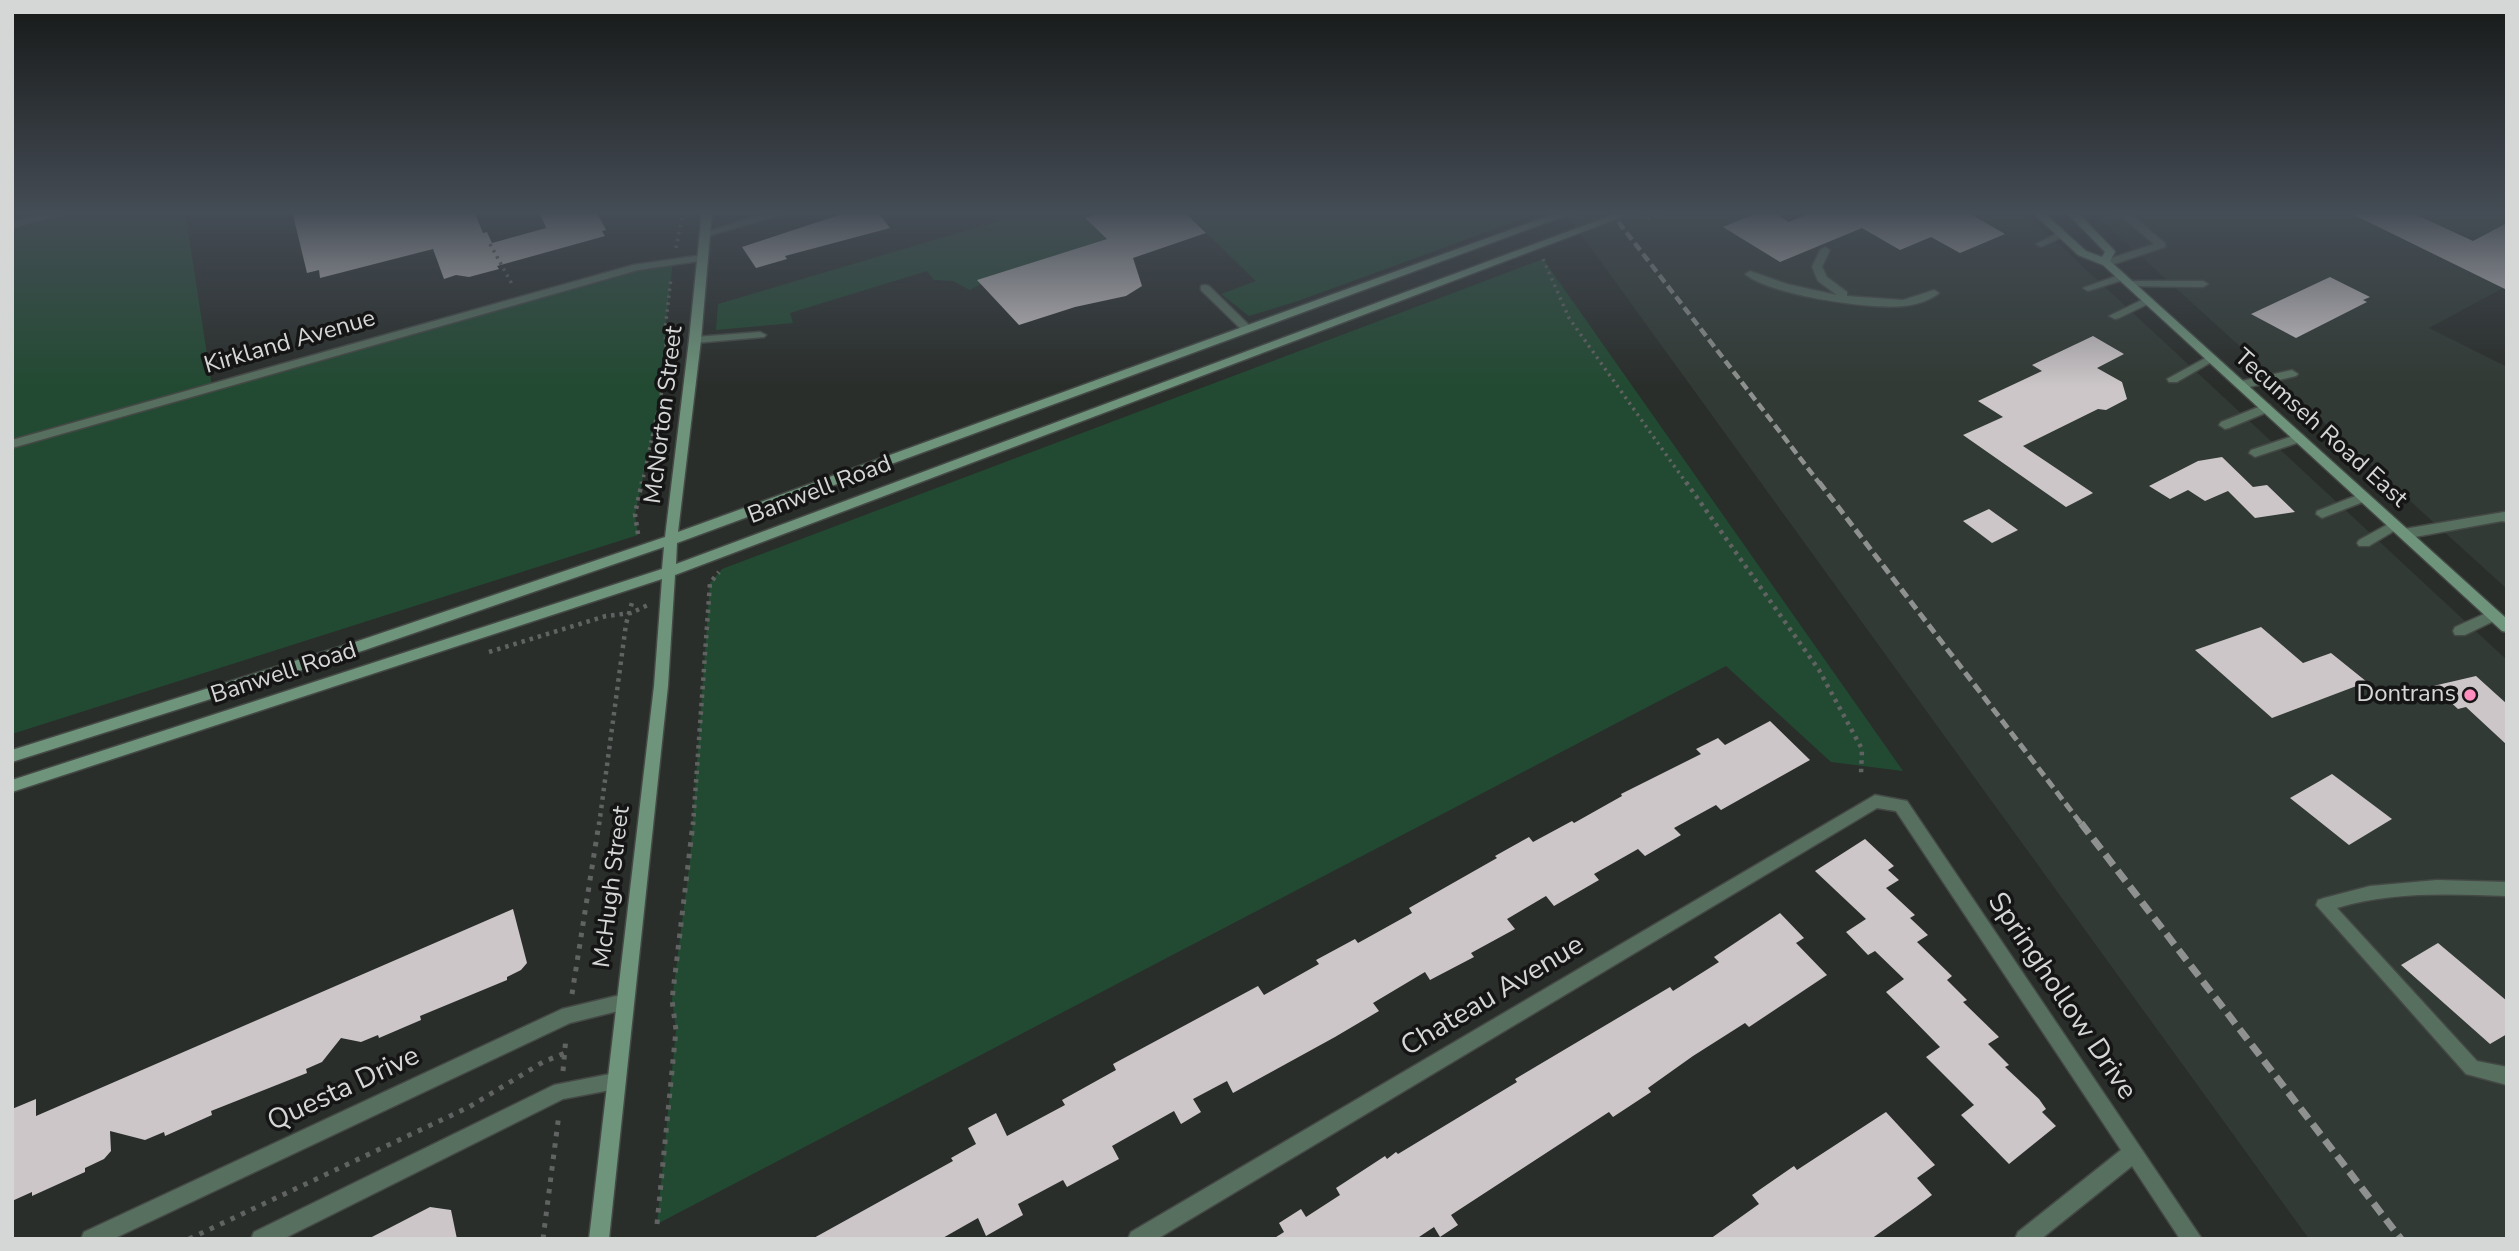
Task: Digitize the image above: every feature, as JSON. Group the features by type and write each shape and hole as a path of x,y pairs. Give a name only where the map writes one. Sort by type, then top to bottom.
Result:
{"main road":[{"name":"McNorton Street","path":"671,540 701,269"},
{"name":"Banwell Road","path":"12,756 360,646 671,540 1412,269"},
{"name":"Banwell Road","path":"12,786 669,572 1477,269"},
{"name":"Tecumseh Road East","path":"2114,269 2507,627"},
{"name":"McHugh Street","path":"599,1239 661,686 671,540"}],"street":[{"name":"Kirkland Avenue","path":"12,444 629,269"},
{"path":"1818,269 1822,279 1847,297"},
{"path":"1750,274 1773,285 1905,303 1934,293"},
{"path":"2088,288 2127,281 2203,284"},
{"path":"1205,288 1247,329"},
{"path":"2115,316 2148,300"},
{"path":"695,341 760,335"},
{"path":"2173,379 2211,358"},
{"path":"2241,385 2292,374"},
{"path":"2225,425 2266,408"},
{"path":"2255,453 2299,438"},
{"path":"2322,514 2363,497"},
{"path":"2364,543 2399,530 2504,516 2507,518"},
{"path":"2460,631 2493,615"},
{"name":"Springhollow Drive","path":"1875,801 1901,806 2192,1239"},
{"name":"Chateau Avenue","path":"1138,1239 1875,801"},
{"path":"2507,889 2423,885 2363,892 2324,905 2472,1068 2507,1076"},
{"name":"Questa Drive","path":"91,1239 568,1015 624,1002"},
{"path":"261,1239 561,1091 615,1082"},
{"path":"2025,1239 2134,1152"}],"path":[{"path":"504,269 520,300"},
{"path":"638,535 635,514 667,367 665,330 672,269"},
{"path":"1548,269 1569,318 1819,670 1862,749 1861,774"},
{"path":"657,1224 676,1030 672,1000 690,860 710,583 722,569"},
{"path":"543,1239 568,1015 583,939 626,624 631,613"},
{"path":"188,1239 469,1107 543,1062 565,1054"}],"shaded area":[{"path":"1606,269 2086,269 2507,660 2507,1239 2309,1239"},
{"path":"2155,269 2507,269 2507,286 2429,328 2507,367 2507,589"}],"green space":[{"path":"12,269 194,269 212,387 639,269 672,269 665,330 667,367 635,514 638,535 12,734"},
{"path":"835,269 1011,269 984,278 981,284 970,290 953,281 934,280 927,271 790,313 793,323 716,330 718,304"},
{"path":"1244,269 1384,269 1249,316 1221,294 1256,281"},
{"path":"1516,269 1550,269 1903,771 1831,762 1726,666 657,1224 676,1030 672,1000 690,860 710,583 722,569"}],"building":[{"path":"306,269 354,269 320,278 319,270 307,273"},
{"path":"440,269 498,269 469,277 456,275 444,279"},
{"path":"1011,269 1137,269 1142,286 1126,296 1075,307 1019,325 977,280"},
{"path":"2465,269 2507,269 2507,290"},
{"path":"2330,277 2370,297 2363,300 2367,302 2296,338 2251,314"},
{"path":"2093,336 2124,354 2097,368 2122,382 2127,399 2106,410 2098,409 2023,446 2093,493 2066,507 1963,435 2003,417 1978,401 2042,371 2032,365"},
{"path":"2222,457 2253,487 2267,485 2295,512 2255,518 2228,491 2205,501 2188,490 2170,499 2149,486 2198,461"},
{"path":"1989,509 2018,530 1992,543 1963,521"},
{"path":"2261,627 2303,663 2331,653 2367,682 2272,718 2195,650"},
{"name":"Dontrans","path":"2476,676 2507,704 2507,745 2466,707 2458,709 2433,686"},
{"path":"1770,721 1810,760 1721,810 1716,805 1674,828 1681,835 1645,856 1638,849 1594,874 1599,880 1554,906 1546,896 1507,919 1515,929 1471,953 1474,957 1430,980 1425,972 1373,1003 1379,1011 1335,1037 1233,1093 1227,1081 1193,1099 1201,1112 1181,1124 1174,1111 1112,1146 1119,1159 1067,1187 1063,1180 1018,1204 1023,1215 986,1236 978,1218 941,1239 812,1239 953,1161 951,1158 976,1144 968,1128 996,1113 1007,1136 1065,1105 1062,1100 1116,1070 1113,1064 1258,986 1264,995 1319,964 1316,960 1355,939 1358,943 1412,913 1409,908 1529,837 1533,842 1572,821 1574,823 1622,796 1621,794 1701,754 1696,749 1718,738 1725,745"},
{"path":"2332,774 2392,819 2349,845 2290,798"},
{"path":"1865,839 1894,866 1888,870 1899,880 1886,888 1915,915 1910,918 1928,935 1917,942 1952,976 1947,980 1967,1000 1963,1002 1999,1037 1988,1044 2009,1065 2005,1067 2039,1099 2046,1109 2042,1112 2056,1126 2009,1164 1961,1115 1974,1105 1926,1057 1940,1047 1886,992 1904,979 1875,951 1868,955 1846,932 1866,919 1815,871"},
{"path":"513,909 527,963 521,970 507,977 507,980 420,1016 421,1020 379,1038 378,1035 361,1042 341,1038 322,1062 306,1069 307,1073 211,1111 212,1115 165,1136 164,1132 145,1140 110,1131 111,1151 104,1159 85,1168 85,1172 32,1196 32,1192 12,1201 12,1109 36,1099 36,1116"},
{"path":"1780,913 1804,938 1796,943 1827,975 1749,1027 1745,1023 1693,1056 1648,1088 1651,1092 1613,1117 1609,1112 1451,1215 1458,1225 1440,1237 1434,1227 1416,1239 1273,1239 1284,1232 1279,1223 1301,1209 1306,1217 1340,1195 1336,1188 1385,1156 1387,1159 1396,1152 1398,1154 1517,1082 1515,1079 1670,987 1673,991 1719,962 1714,957"},
{"path":"2438,943 2507,1001 2507,1034 2490,1044 2401,965"},
{"path":"1886,1112 1935,1165 1917,1178 1932,1195 1916,1207 1871,1239 1710,1239 1759,1204 1752,1195 1794,1166 1797,1170"},
{"path":"430,1207 451,1210 457,1239 368,1239"}],"railway":[{"path":"1655,269 1820,484"},
{"path":"1819,482 2082,825"},
{"path":"2081,823 2401,1239"}],"place":[{"name":"Dontrans","path":"2470,695"}]}
